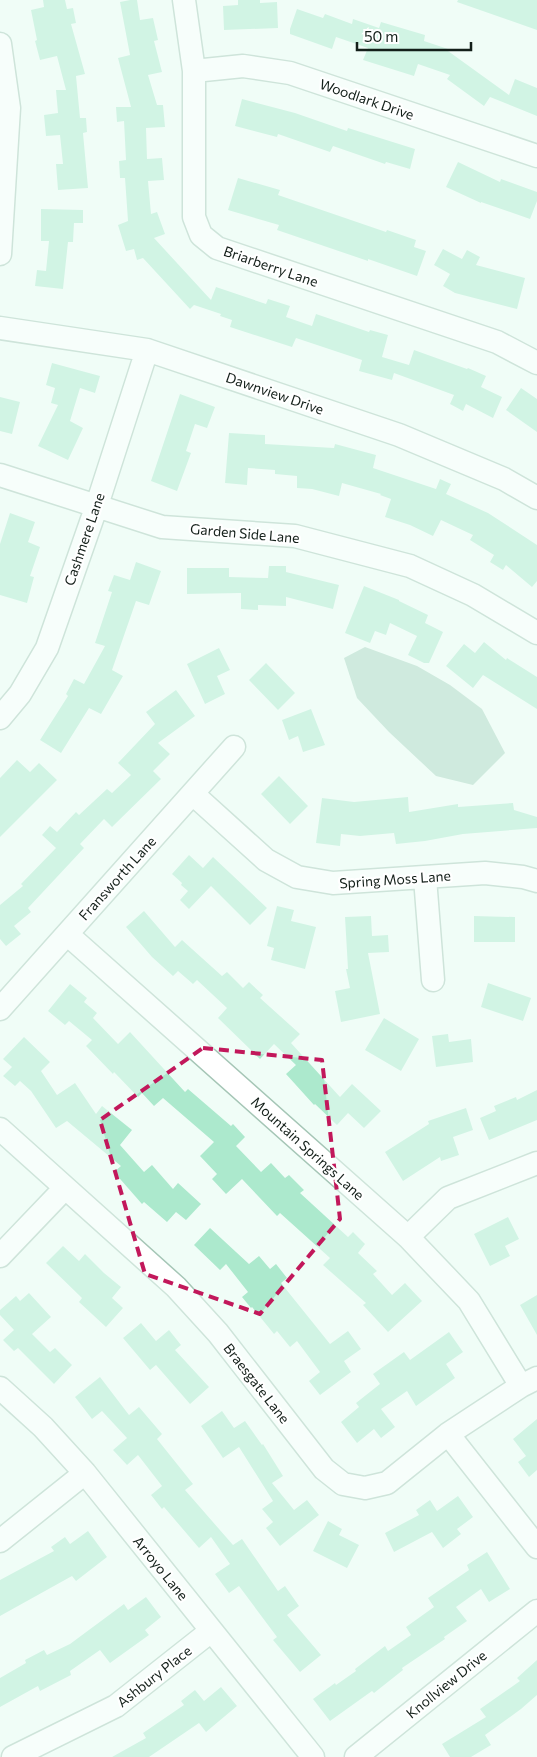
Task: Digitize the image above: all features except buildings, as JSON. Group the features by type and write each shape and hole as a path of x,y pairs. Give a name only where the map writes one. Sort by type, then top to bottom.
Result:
{"street":[{"name":"Briarberry Lane","path":"184,0 194,71 194,217 201,235 217,248 497,342 537,363"},
{"path":"0,44 9,108 0,254"},
{"name":"Woodlark Drive","path":"194,71 243,66 290,72 537,156"},
{"name":"Dawnview Drive","path":"0,328 147,350 400,435 504,479 537,498"},
{"name":"Cashmere Lane","path":"0,718 20,694 46,648 97,505 147,350"},
{"name":"Garden Side Lane","path":"0,475 162,527 295,536 410,566 474,595 537,633"},
{"name":"Fransworth Lane","path":"0,1009 234,747"},
{"name":"Spring Moss Lane","path":"193,794 266,860 297,877 333,883 485,873 523,876 537,881"},
{"path":"425,878 433,980"},
{"name":"Mountain Springs Lane","path":"67,934 408,1237 469,1301 529,1382"},
{"name":"Braesgate Lane","path":"0,1129 176,1287 218,1333 324,1469 343,1484 365,1488 387,1483 448,1434 529,1382"},
{"path":"408,1237 448,1198 537,1163"},
{"path":"0,1256 65,1188"},
{"name":"Arroyo Lane","path":"0,1388 43,1427 84,1473 313,1757"},
{"path":"448,1434 537,1547"},
{"path":"0,1541 84,1473"},
{"name":"Knollview Drive","path":"356,1757 537,1611"},
{"name":"Ashbury Place","path":"13,1757 116,1706 211,1631"}],"highlighted area":[{"path":"203,1048 322,1060 340,1219 260,1314 145,1274 100,1120"}],"green space":[{"path":"365,647 417,666 450,685 482,709 505,753 473,785 436,776 389,732 357,698 344,658"}]}
